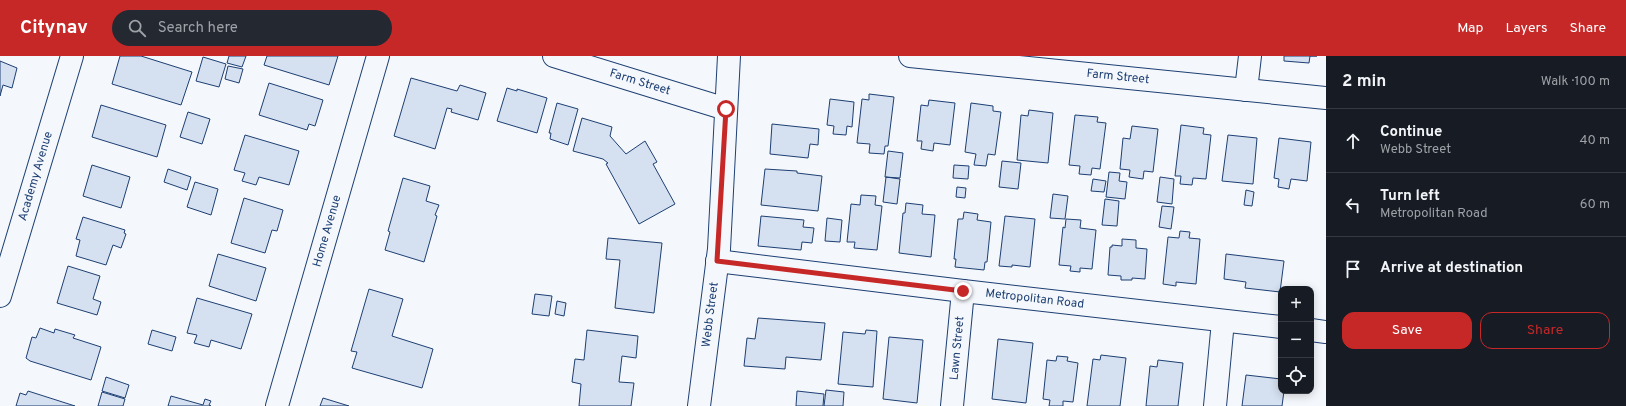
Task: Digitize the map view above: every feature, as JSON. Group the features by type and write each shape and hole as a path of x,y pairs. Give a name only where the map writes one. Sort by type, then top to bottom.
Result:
{"street":[{"name":"Academy Avenue","path":"0,296 72,56"},
{"name":"Home Avenue","path":"277,406 378,56"},
{"name":"Farm Street","path":"554,56 726,109"},
{"name":"Webb Street","path":"699,406 717,261 729,56"},
{"name":"Farm Street","path":"910,56 989,60 1326,98"},
{"path":"1246,90 1250,56"},
{"name":"Metropolitan Road","path":"717,261 1278,327"},
{"name":"Lawn Street","path":"952,406 963,291"},
{"path":"1215,406 1223,321"},
{"path":"1314,330 1326,332"}],"building":[{"path":"120,56 141,56 192,72 181,105 112,84"},
{"path":"229,56 246,56 242,67 227,63"},
{"path":"267,56 338,56 329,85 264,65"},
{"path":"1284,56 1310,56 1309,63 1284,61"},
{"path":"203,57 226,64 219,87 196,81"},
{"path":"0,61 17,68 12,88 3,85 0,96"},
{"path":"228,66 243,69 239,83 225,79"},
{"path":"411,78 457,91 460,85 486,93 478,120 451,112 452,109 447,108 435,149 394,136"},
{"path":"269,83 323,100 315,126 309,124 307,130 259,115"},
{"path":"507,88 517,91 517,89 547,98 537,133 497,121"},
{"path":"869,94 894,97 888,146 885,146 884,154 869,153 870,144 857,143 862,99 869,100"},
{"path":"830,99 854,102 852,127 847,126 846,135 833,134 834,126 827,125"},
{"path":"929,100 955,103 950,145 934,143 933,151 921,149 922,141 917,141 921,105 928,106"},
{"path":"557,103 578,109 568,145 550,139 551,133 549,133"},
{"path":"971,103 993,106 993,111 1001,112 995,155 988,154 986,166 974,165 976,154 965,152"},
{"path":"101,105 166,125 157,157 92,137"},
{"path":"1029,110 1053,113 1048,163 1017,160 1021,115 1028,116"},
{"path":"188,112 210,119 202,144 180,137"},
{"path":"1075,115 1098,117 1097,122 1106,123 1100,169 1092,168 1091,175 1079,174 1080,166 1069,165"},
{"path":"582,118 612,127 610,136 626,154 645,141 657,162 653,164 675,204 639,224 606,164 608,163 603,159 573,151"},
{"path":"772,124 819,129 818,145 810,144 808,158 770,154"},
{"path":"1181,125 1204,128 1203,134 1211,135 1206,179 1193,178 1192,185 1180,184 1181,176 1175,176"},
{"path":"1132,126 1158,129 1153,172 1144,171 1143,179 1129,177 1130,170 1120,169 1123,138 1130,139"},
{"path":"245,135 299,151 289,185 259,177 256,185 242,181 245,173 234,170"},
{"path":"1228,135 1257,138 1253,184 1222,181"},
{"path":"1279,138 1311,142 1307,181 1291,179 1289,189 1278,187 1279,179 1274,178"},
{"path":"888,151 903,153 900,178 885,177"},
{"path":"1002,161 1021,163 1018,189 999,187"},
{"path":"92,165 130,177 121,208 83,196"},
{"path":"954,165 969,166 968,179 953,178"},
{"path":"168,169 191,177 187,190 164,182"},
{"path":"765,169 797,171 797,173 822,176 818,211 761,205"},
{"path":"1109,172 1120,173 1119,181 1127,182 1125,199 1106,197"},
{"path":"886,177 900,179 897,204 883,202"},
{"path":"1160,177 1174,179 1172,204 1157,202"},
{"path":"403,178 430,186 426,201 439,205 435,215 437,216 424,262 385,250 390,232 388,231"},
{"path":"1093,179 1106,181 1104,192 1091,191"},
{"path":"195,182 218,189 211,215 187,207"},
{"path":"957,187 966,188 965,198 956,197"},
{"path":"1246,190 1254,192 1252,206 1244,205"},
{"path":"1053,194 1068,196 1065,219 1050,218"},
{"path":"861,195 876,196 875,205 882,206 877,250 854,248 855,242 847,242 851,204 860,205"},
{"path":"244,198 283,210 277,231 272,230 265,253 231,243"},
{"path":"1105,199 1119,201 1117,226 1102,225"},
{"path":"906,203 923,205 922,214 935,215 931,257 899,253 903,213 905,213"},
{"path":"1162,206 1174,207 1171,229 1159,227"},
{"path":"964,212 978,214 977,220 991,222 987,262 985,262 984,270 955,267 956,259 954,259 958,219 963,219"},
{"path":"761,216 804,220 803,227 814,228 812,243 802,242 801,250 758,246"},
{"path":"1005,216 1035,219 1030,267 1012,265 1012,267 999,266"},
{"path":"83,217 125,230 124,233 126,234 121,248 113,245 106,265 76,256 80,240 76,239"},
{"path":"827,218 842,220 840,242 825,241"},
{"path":"1066,219 1081,220 1080,228 1096,230 1092,269 1080,268 1080,272 1070,271 1071,266 1059,265 1063,227 1065,228"},
{"path":"1180,231 1190,232 1189,238 1200,239 1196,284 1176,282 1176,286 1163,284 1168,237 1179,238"},
{"path":"608,238 662,243 654,313 615,308 620,260 606,259"},
{"path":"1122,239 1136,240 1136,248 1147,249 1145,279 1132,278 1132,280 1121,280 1121,276 1108,275 1110,247 1112,247 1112,245 1122,246"},
{"path":"218,254 266,268 256,301 209,286"},
{"path":"1226,254 1284,261 1281,286 1278,286 1278,292 1245,288 1246,282 1224,279"},
{"path":"68,266 100,276 93,299 101,302 97,315 57,303"},
{"path":"369,289 403,299 392,336 433,349 422,388 352,368 357,352 351,351"},
{"path":"535,294 552,296 549,316 532,314"},
{"path":"197,298 252,314 241,349 211,340 209,347 194,343 197,335 187,333"},
{"path":"557,301 566,303 564,316 555,314"},
{"path":"758,318 825,323 821,360 786,357 785,369 744,366 747,338 755,339"},
{"path":"40,328 54,333 55,329 75,335 73,338 101,347 91,380 30,361 26,358 32,337 36,338"},
{"path":"152,330 176,337 172,351 148,344"},
{"path":"587,330 638,336 636,358 622,356 619,382 634,383 631,406 579,406 581,384 572,382 575,359 584,360"},
{"path":"866,330 877,331 873,387 838,384 843,332 865,334"},
{"path":"889,337 923,340 917,403 883,399"},
{"path":"998,339 1033,343 1026,403 992,399"},
{"path":"1101,355 1126,358 1120,406 1087,406 1093,359 1100,360"},
{"path":"1057,356 1068,357 1067,361 1078,363 1073,402 1063,401 1063,406 1049,406 1050,400 1043,399 1047,360 1056,361"},
{"path":"1158,360 1183,363 1178,406 1146,406 1150,366 1157,367"},
{"path":"1246,375 1278,379 1278,394 1284,394 1282,406 1242,406"},
{"path":"106,377 129,385 125,398 102,391"},
{"path":"826,390 844,392 843,406 824,406"},
{"path":"28,391 75,406 16,406 20,393 26,395"},
{"path":"797,391 824,394 823,406 796,406"},
{"path":"102,392 125,399 123,406 98,406"},
{"path":"171,396 203,405 205,399 211,401 209,405 211,406 168,406"},
{"path":"323,398 349,406 320,406"}],"route":[{"path":"726,109 719,249 717,261 963,291"}]}
